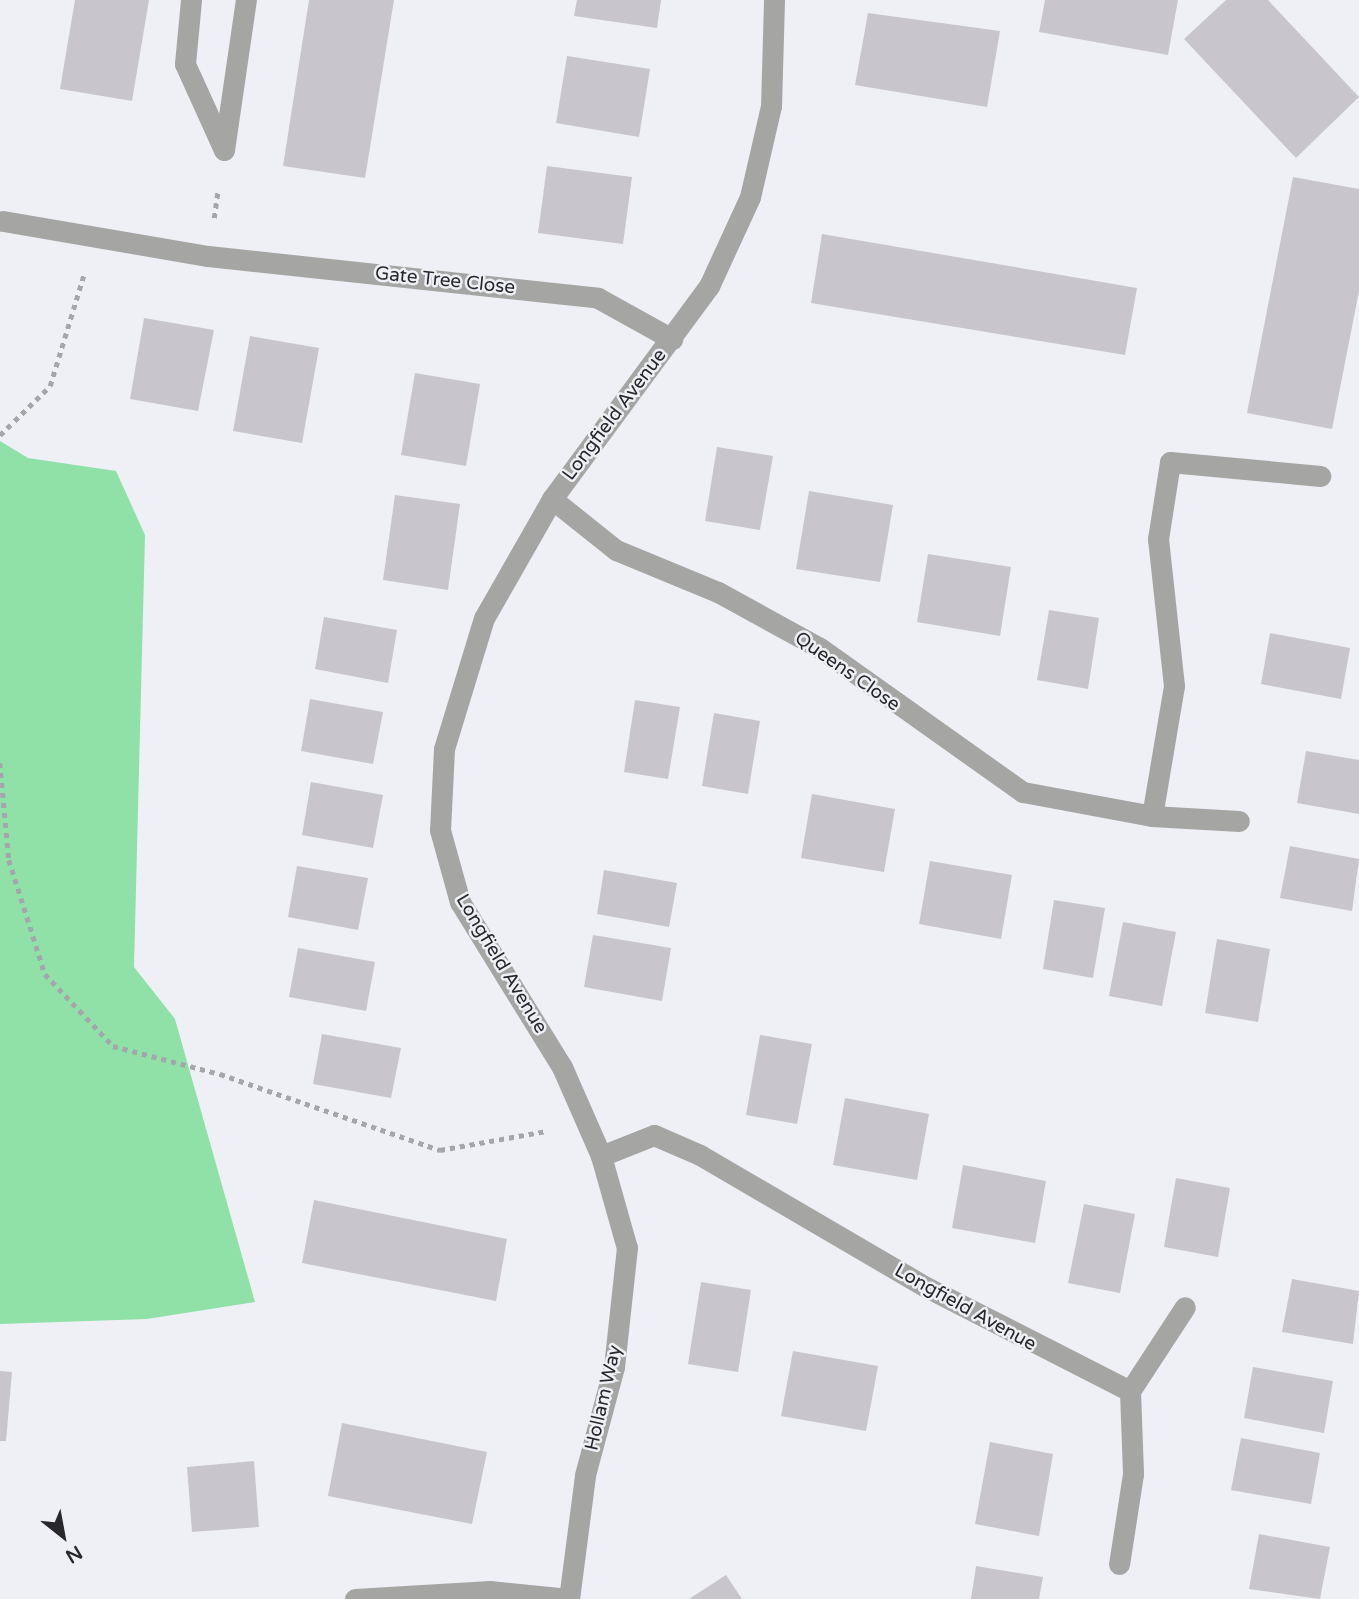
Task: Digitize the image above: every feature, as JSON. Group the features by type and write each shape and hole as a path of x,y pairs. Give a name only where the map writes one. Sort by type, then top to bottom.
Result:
{"street":[{"path":"191,0 185,64 224,150"},
{"path":"224,150 246,0"},
{"name":"Longfield Avenue","path":"774,0 771,106 750,197 709,286 552,499 484,618 444,749 440,830 460,902 562,1067 601,1156 654,1135 700,1155 928,1289 1130,1391"},
{"name":"Gate Tree Close","path":"3,221 208,256 598,298 672,339"},
{"path":"1152,816 1174,686 1157,539 1170,462 1320,476"},
{"name":"Queens Close","path":"552,499 616,550 718,592 820,648 1023,792 1152,816 1239,821"},
{"name":"Hollam Way","path":"569,1599 585,1475 614,1367 627,1248 601,1156"},
{"path":"1119,1564 1133,1474 1130,1391 1185,1307"},
{"path":"355,1599 490,1591 569,1599"}],"path":[{"path":"208,256 224,150"},
{"path":"0,435 50,386 96,237"},
{"path":"0,763 9,860 45,974 113,1046 220,1074 440,1150 537,1135 584,1118"}],"green space":[{"path":"0,441 28,458 116,471 145,535 134,967 175,1019 255,1302 147,1319 0,1324"}],"building":[{"path":"75,0 149,0 132,101 60,89"},
{"path":"309,0 394,0 365,178 283,166"},
{"path":"577,0 661,0 657,28 574,16"},
{"path":"1045,0 1178,0 1168,55 1039,32"},
{"path":"1226,0 1268,0 1359,97 1296,158 1184,39"},
{"path":"868,13 1000,31 987,107 855,85"},
{"path":"567,56 650,69 639,137 556,123"},
{"path":"547,166 632,177 623,244 538,233"},
{"path":"1293,177 1359,189 1359,291 1332,429 1247,413"},
{"path":"822,234 1137,288 1125,355 811,303"},
{"path":"144,318 214,330 198,411 130,399"},
{"path":"250,336 319,348 302,443 233,431"},
{"path":"415,373 480,384 466,466 401,455"},
{"path":"717,447 773,456 760,530 705,521"},
{"path":"809,491 893,505 880,582 796,569"},
{"path":"395,495 460,504 448,590 383,580"},
{"path":"928,554 1011,567 1000,636 917,622"},
{"path":"1049,610 1099,618 1088,689 1037,680"},
{"path":"324,617 397,630 388,683 315,669"},
{"path":"1270,633 1350,648 1341,699 1261,684"},
{"path":"310,699 383,712 373,764 301,751"},
{"path":"635,700 680,707 668,779 624,772"},
{"path":"714,713 760,721 748,794 702,786"},
{"path":"1306,751 1359,760 1359,814 1297,803"},
{"path":"311,782 383,795 373,848 302,835"},
{"path":"812,794 895,809 884,872 801,858"},
{"path":"1290,846 1359,859 1352,911 1280,898"},
{"path":"930,861 1012,875 1001,939 919,924"},
{"path":"297,866 368,878 358,930 288,917"},
{"path":"604,870 677,883 669,927 597,914"},
{"path":"1054,900 1105,908 1093,978 1043,969"},
{"path":"1123,922 1176,932 1162,1006 1109,996"},
{"path":"593,935 671,948 662,1001 584,987"},
{"path":"1217,939 1270,949 1258,1022 1205,1013"},
{"path":"298,948 375,962 366,1011 289,997"},
{"path":"322,1034 401,1048 391,1098 313,1084"},
{"path":"760,1035 812,1044 797,1124 746,1115"},
{"path":"845,1098 929,1114 917,1180 833,1165"},
{"path":"963,1165 1046,1181 1035,1243 952,1228"},
{"path":"1176,1178 1230,1188 1218,1257 1164,1247"},
{"path":"314,1200 507,1239 496,1301 302,1263"},
{"path":"1084,1204 1135,1214 1120,1293 1068,1283"},
{"path":"1292,1279 1359,1291 1353,1344 1282,1332"},
{"path":"701,1282 751,1290 738,1372 688,1364"},
{"path":"793,1351 878,1366 866,1431 781,1416"},
{"path":"1253,1367 1333,1381 1324,1433 1244,1418"},
{"path":"0,1371 12,1372 6,1441 0,1441"},
{"path":"342,1423 487,1452 472,1524 328,1496"},
{"path":"1241,1438 1320,1453 1311,1504 1231,1490"},
{"path":"990,1442 1053,1454 1039,1536 975,1524"},
{"path":"254,1461 259,1527 192,1532 187,1467"},
{"path":"1259,1534 1330,1547 1320,1599 1249,1589"},
{"path":"976,1566 1043,1577 1039,1599 971,1599"},
{"path":"726,1575 742,1599 689,1599"}]}
